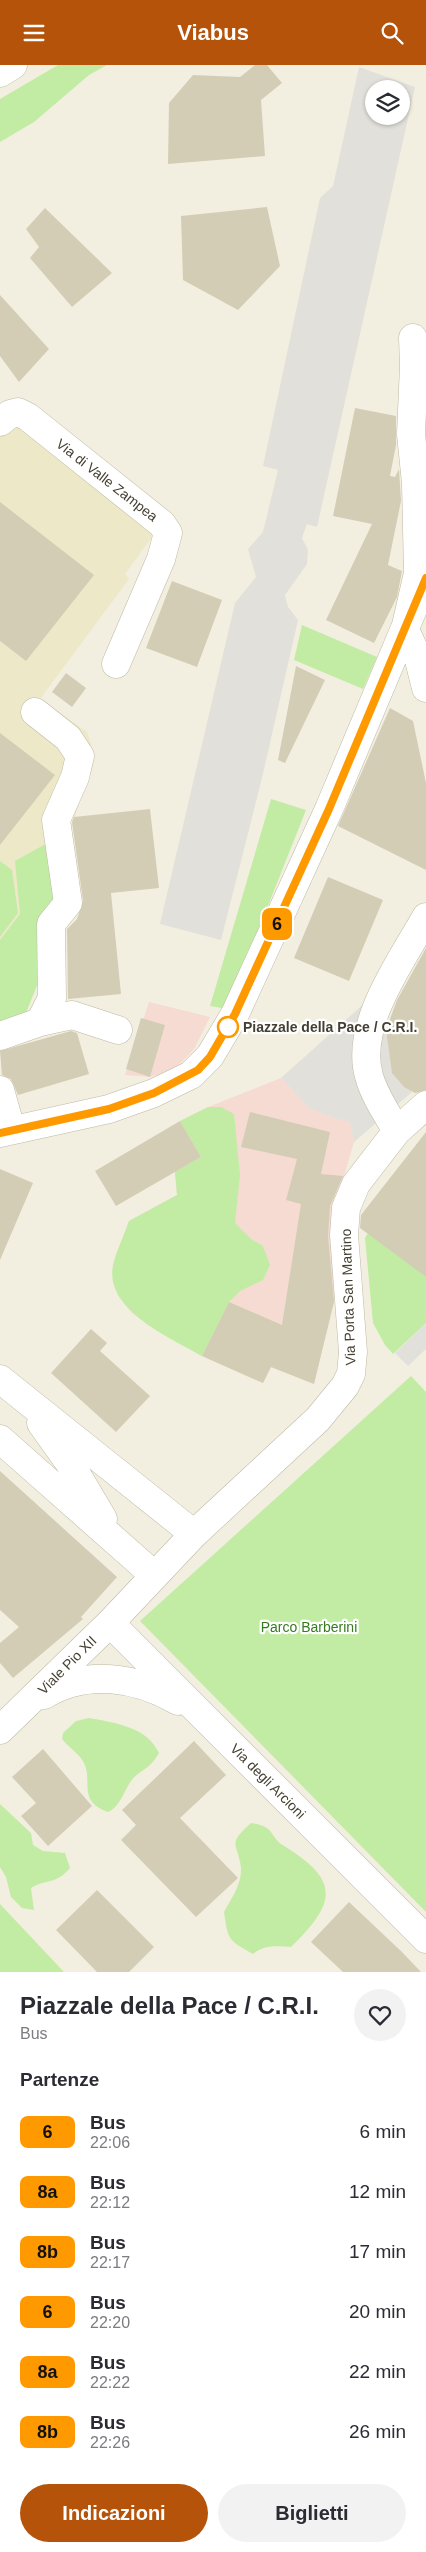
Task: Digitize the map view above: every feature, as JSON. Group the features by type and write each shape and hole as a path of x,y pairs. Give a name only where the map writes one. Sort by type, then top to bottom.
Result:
{"street":[{"path":"0,73 13,65"},
{"path":"413,338 414,366 411,434 416,483 418,573 404,630 419,660 426,688"},
{"name":"Via di Valle Zampea","path":"0,421 10,414 18,412 28,417 162,523 168,533 161,559 116,664"},
{"path":"0,1090 6,1131 125,1103 154,1093 191,1075 205,1063 235,1014 329,809 426,578"},
{"path":"35,712 68,738 80,756 76,777 56,820 68,903 51,924 52,999 40,1022"},
{"path":"397,1131 369,1077 366,1061 367,1036 373,1014 426,917"},
{"path":"0,1036 40,1022 72,1015 118,1030"},
{"name":"Via Porta San Martino","path":"154,1575 194,1534 318,1419 345,1387 351,1374 353,1352 344,1235 346,1208 356,1184 397,1131 426,1105"},
{"path":"0,1379 194,1534"},
{"path":"23,1397 71,1465 117,1542"},
{"path":"0,1435 71,1465 141,1491"},
{"path":"0,1439 154,1575"},
{"name":"Viale Pio XII","path":"0,1729 24,1708 110,1623 154,1575"},
{"name":"Via degli Arcioni","path":"110,1623 426,1939"},
{"name":"Viale Pio XII","path":"24,1708 49,1691 71,1682 111,1678 134,1682 161,1691 192,1709 214,1727"}],"shaded area":[{"path":"359,67 395,80 365,80 365,125 407,125 317,527 307,524 302,538 308,550 307,564 285,595 288,607 298,620 262,778 221,940 160,924 235,603 256,577 248,549 263,532 278,470 263,466 320,198 333,186"},
{"path":"410,85 415,87 410,109"},
{"path":"19,419 157,530 125,574 129,579 40,699 87,732 91,744 90,765 75,817 66,818 38,983 0,1023 0,433"},
{"path":"368,1000 385,1021 391,1063 398,1080 412,1092 354,1142 350,1122 309,1108 281,1078"},
{"path":"149,1002 210,1017 194,1049 178,1066 169,1072 150,1077 125,1075"},
{"path":"281,1078 309,1108 334,1118 350,1121 354,1142 344,1176 332,1244 335,1296 314,1384 271,1367 263,1383 202,1356 150,1326 131,1312 118,1295 113,1282 113,1266 129,1221 177,1195 175,1172 201,1157 180,1121 208,1107"},
{"path":"426,1323 426,1349 408,1366 395,1353"}],"green space":[{"path":"58,65 107,65 89,75 34,122 0,142 0,99"},
{"path":"302,625 377,657 363,689 294,660"},
{"path":"271,799 306,810 227,1009 210,1006"},
{"path":"51,841 60,903 47,944 38,983 26,1013 0,1023 0,940 20,914 15,861"},
{"path":"0,861 12,870 18,913 0,937"},
{"path":"208,1107 221,1107 234,1114 240,1175 235,1223 251,1239 263,1246 270,1265 263,1280 240,1291 229,1302 202,1356 142,1321 129,1309 119,1296 113,1281 113,1265 129,1221 177,1195 175,1172 201,1157 180,1121"},
{"path":"368,1233 426,1276 426,1323 393,1354 385,1345 373,1323 365,1238"},
{"name":"Parco Barberini","path":"411,1376 426,1392 426,1912 140,1621"},
{"path":"89,1718 120,1724 139,1732 154,1744 159,1753 148,1767 134,1777 119,1803 108,1812 92,1802 89,1796 84,1763 62,1739 63,1733 76,1721"},
{"path":"0,1804 31,1833 33,1845 43,1851 65,1853 70,1868 60,1877 31,1888 34,1910 22,1908 11,1897 6,1877 0,1867"},
{"path":"251,1823 269,1829 279,1842 316,1871 323,1882 326,1893 317,1918 291,1947 276,1946 257,1951 253,1954 234,1942 228,1934 224,1912 236,1891 241,1874 236,1840"},
{"path":"0,1904 64,1972 0,1972"}],"building":[{"path":"255,65 267,65 282,83 261,100 265,156 168,164 169,103 193,75 240,77"},
{"path":"267,207 280,266 238,310 183,280 181,216"},
{"path":"45,208 112,273 72,307 30,258 39,247 26,229"},
{"path":"0,295 49,349 19,382 0,356"},
{"path":"355,408 396,416 396,445 390,476 395,477 399,469 401,501 388,565 402,571 397,597 374,643 326,620 372,524 333,516"},
{"path":"0,502 94,575 26,661 0,641"},
{"path":"172,581 222,600 197,667 146,648"},
{"path":"296,666 325,680 285,763 278,760"},
{"path":"66,673 86,688 72,707 52,692"},
{"path":"390,708 413,721 426,783 426,870 338,826"},
{"path":"0,733 55,775 0,845"},
{"path":"150,809 159,888 111,893 121,994 68,999 67,929 77,919 83,901 72,822 74,817"},
{"path":"328,877 383,900 349,981 294,958"},
{"path":"426,948 426,1090 415,1093 404,1087 392,1073 386,1030 397,1000"},
{"path":"141,1018 165,1025 150,1077 126,1069"},
{"path":"71,1031 77,1033 89,1074 18,1095 11,1079 2,1075 0,1051"},
{"path":"250,1112 330,1132 321,1174 343,1176 330,1206 328,1236 334,1302 314,1384 271,1367 263,1383 202,1356 229,1302 282,1325 301,1204 286,1200 297,1159 241,1147"},
{"path":"180,1121 201,1157 116,1206 95,1171"},
{"path":"426,1132 426,1277 360,1228 361,1215"},
{"path":"0,1169 33,1183 0,1260"},
{"path":"91,1329 107,1343 100,1351 150,1396 116,1432 51,1373"},
{"path":"0,1471 117,1577 81,1617 83,1619 13,1678 0,1663 0,1643 19,1627 0,1610"},
{"path":"194,1741 226,1775 180,1818 238,1878 196,1917 121,1840 136,1825 122,1810"},
{"path":"43,1749 92,1806 48,1846 21,1816 36,1803 12,1777"},
{"path":"97,1890 154,1947 129,1972 97,1972 56,1930"},
{"path":"349,1902 421,1972 343,1972 311,1942"}],"bus line":[{"name":"6","path":"0,1133 11,1129 109,1109 154,1093 191,1075 210,1057 235,1014 329,809 426,578"}],"place":[{"name":"Piazzale della Pace / C.R.I.","path":"228,1027"}]}
